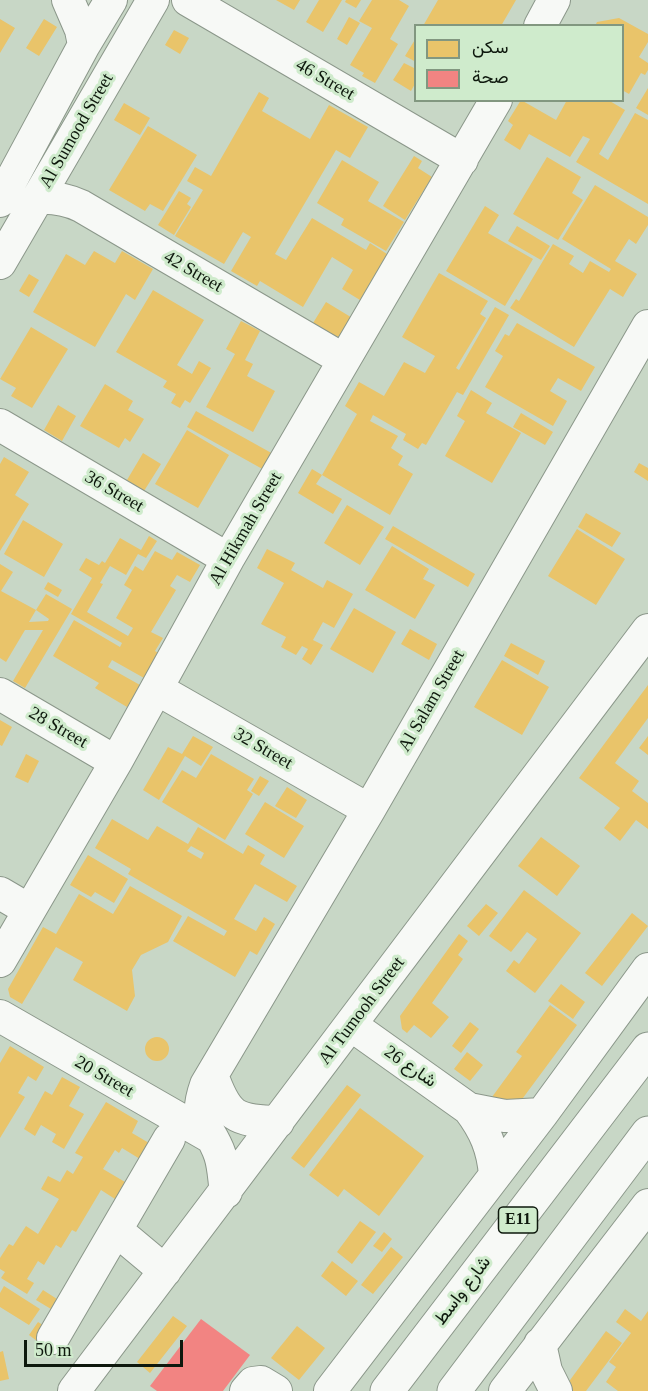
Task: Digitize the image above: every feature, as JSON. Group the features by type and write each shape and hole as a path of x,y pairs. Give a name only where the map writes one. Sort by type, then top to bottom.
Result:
{"highway":[{"name":"شارع واسط","path":"387,1391 648,1048"},
{"path":"454,1391 642,1144"}],"street":[{"path":"68,0 76,15 84,45"},
{"name":"Al Sumood Street","path":"0,201 84,45 111,0"},
{"name":"Al Sumood Street","path":"0,263 153,0"},
{"name":"46 Street","path":"188,0 462,160"},
{"path":"541,24 555,0"},
{"name":"Al Hikmah Street","path":"0,961 158,688 228,559 495,102"},
{"name":"42 Street","path":"38,198 56,197 70,200 344,360"},
{"name":"Al Salam Street","path":"226,1192 221,1159 201,1118 200,1108 206,1085 369,810 648,326"},
{"name":"36 Street","path":"0,425 228,559"},
{"name":"Al Tumooh Street","path":"74,1391 648,630"},
{"name":"32 Street","path":"158,688 369,810"},
{"name":"28 Street","path":"0,694 116,762"},
{"path":"0,893 29,910"},
{"path":"330,1391 542,1114 648,969"},
{"name":"20 Street","path":"0,1016 209,1136"},
{"name":"شارع 26","path":"351,1025 469,1109 489,1140 494,1157 495,1175"},
{"path":"212,1075 227,1108 236,1116 244,1120 278,1122"},
{"name":"شارع 26","path":"469,1109 505,1116 542,1114"},
{"path":"53,1338 169,1139"},
{"path":"505,1391 648,1205"},
{"path":"116,1230 165,1271"},
{"path":"540,1344 546,1371 556,1391"},
{"path":"246,1391 253,1383 261,1382 276,1391"}],"building: سكن":[{"path":"276,0 300,0 294,10"},
{"path":"319,0 342,0 323,32 306,22"},
{"path":"346,0 361,0 356,8 345,2"},
{"path":"372,0 399,0 409,6 390,39 398,44 375,83 362,76 364,73 350,65 372,28 359,21"},
{"path":"438,0 516,0 502,24 424,24"},
{"path":"349,17 360,23 347,45 337,39"},
{"path":"619,18 648,34 648,42 639,57 648,63 648,70 645,75 641,73 629,94 624,91 624,24 596,24"},
{"path":"0,19 15,28 0,53"},
{"path":"44,19 57,27 39,56 26,48"},
{"path":"174,30 189,38 180,54 165,45"},
{"path":"414,41 414,61 405,56"},
{"path":"404,63 414,68 414,86 411,91 393,80"},
{"path":"648,88 648,115 636,108"},
{"path":"259,92 269,98 262,111 310,139 329,105 368,127 350,158 336,150 275,254 286,260 312,218 366,250 370,243 387,254 360,300 342,289 353,270 332,257 303,307 260,281 257,286 231,271 251,237 243,232 224,264 175,236 203,190 187,181 195,167 211,176"},
{"path":"520,102 524,102 556,120 566,102 611,102 625,110 599,154 608,160 635,113 648,120 648,204 576,162 590,139 583,136 570,157 529,134 520,150 504,140 513,125 508,121"},
{"path":"124,103 150,118 140,135 114,120"},
{"path":"148,126 197,155 163,211 150,204 145,211 109,190"},
{"path":"414,156 422,161 418,168 432,177 405,220 383,206"},
{"path":"547,157 581,177 572,193 583,200 558,240 513,214"},
{"path":"342,160 379,182 368,201 404,222 386,251 341,225 344,219 317,203"},
{"path":"595,185 648,217 648,225 636,244 629,239 615,261 637,274 623,297 610,289 574,347 510,308 516,299 519,301 553,244 574,256 569,264 583,273 590,261 609,272 611,269 562,239"},
{"path":"179,191 191,198 187,204 191,207 174,235 158,225"},
{"path":"485,206 499,215 488,233 533,259 505,306 446,271"},
{"path":"517,226 550,246 541,260 508,241"},
{"path":"94,251 115,263 122,251 153,269 135,300 126,294 95,347 33,312 66,254 85,265"},
{"path":"439,273 488,301 480,314 486,318 456,368 459,370 495,307 509,315 463,395 457,392 426,445 422,443 418,449 403,440 406,434 373,415 370,421 398,436 391,448 403,456 398,465 413,474 390,515 322,475 357,414 345,406 359,382 384,396 404,362 425,373 435,356 402,337"},
{"path":"29,274 39,280 29,297 19,291"},
{"path":"153,290 204,320 177,365 192,374 199,361 211,368 190,403 185,400 180,408 171,403 176,394 163,387 167,381 116,352"},
{"path":"326,302 354,319 345,335 336,337 313,323"},
{"path":"241,321 260,331 245,360 253,364 247,376 275,391 253,432 206,407 235,354 226,349"},
{"path":"517,323 595,367 581,391 558,378 550,391 567,401 553,426 485,387 503,356 495,351 505,334 509,336"},
{"path":"31,327 68,349 32,408 11,396 16,388 0,379"},
{"path":"105,384 133,401 128,410 144,419 130,442 125,438 119,448 80,426"},
{"path":"471,390 492,403 486,413 521,433 492,483 445,456 465,421 457,416"},
{"path":"58,405 76,416 62,441 44,430"},
{"path":"196,411 275,455 266,471 187,427"},
{"path":"521,413 553,432 545,445 513,427"},
{"path":"187,430 229,455 198,508 155,484"},
{"path":"143,453 161,464 144,491 127,480"},
{"path":"4,457 29,472 15,495 29,504 0,551 0,464"},
{"path":"639,463 648,468 648,481 634,472"},
{"path":"312,469 322,475 316,484 342,499 333,514 298,493"},
{"path":"347,505 384,527 360,565 324,543"},
{"path":"586,513 621,533 612,547 578,527"},
{"path":"23,520 63,544 44,577 4,554"},
{"path":"393,526 475,574 468,587 385,539"},
{"path":"577,529 625,559 596,605 548,576"},
{"path":"149,536 157,541 146,558 138,554 126,575 110,566 87,612 128,636 133,628 116,618 132,590 124,585 135,566 143,571 155,551 172,560 177,552 200,565 190,582 177,575 170,586 176,590 151,632 163,638 155,651 158,653 144,678 112,660 108,667 140,685 127,707 95,688 99,683 53,656 74,620 120,647 122,643 71,614 92,578 79,570 86,558 99,565 102,561 105,563 120,538 141,550"},
{"path":"392,546 429,569 423,579 435,585 415,619 365,590"},
{"path":"267,549 295,563 291,570 323,588 327,580 353,594 334,628 323,622 313,640 323,645 311,665 302,659 308,649 302,646 296,655 281,647 286,637 261,624 284,583 257,568"},
{"path":"0,564 13,572 1,591 36,610 46,594 72,609 25,688 13,681 43,630 25,630 6,662 0,658","holes":["36,610 49,619 48,621 29,622"]},
{"path":"48,582 62,590 58,597 44,589"},
{"path":"354,608 396,632 373,673 330,649"},
{"path":"410,629 437,644 429,660 401,644"},
{"path":"511,643 545,661 538,675 504,656"},
{"path":"502,660 549,687 522,735 474,707"},
{"path":"648,685 648,718 615,763 639,781 632,791 648,803 648,829 636,820 620,841 604,828 620,808 579,778"},
{"path":"0,720 12,727 2,746 0,745"},
{"path":"193,736 213,747 201,766 185,756 159,800 143,790 168,747 182,754"},
{"path":"648,736 648,755 639,748"},
{"path":"26,754 39,761 28,783 15,777"},
{"path":"211,754 254,779 247,790 253,794 225,840 162,802 182,770 196,778"},
{"path":"260,776 269,781 259,796 251,791"},
{"path":"287,787 307,800 296,818 275,806"},
{"path":"265,802 304,826 284,858 245,834"},
{"path":"112,819 148,840 157,826 188,844 198,827 243,854 248,845 265,855 260,864 297,886 287,902 255,884 234,919 256,931 264,917 275,924 257,955 250,951 235,977 173,941 188,916 224,936 227,931 128,874 131,869 95,848","holes":["191,846 204,853 201,859 187,851"]},
{"path":"541,837 580,866 557,896 518,866"},
{"path":"88,855 128,879 114,903 95,892 91,897 70,885"},
{"path":"130,886 182,916 168,942 141,955 132,970 135,996 127,1011 73,980 83,962 56,947 22,1004 10,997 8,989 43,927 56,934 79,894 113,914"},
{"path":"524,890 581,933 535,993 506,971 514,960 519,964 537,939 527,932 511,952 489,936"},
{"path":"486,904 498,913 479,936 467,926"},
{"path":"632,913 648,926 602,986 585,973"},
{"path":"459,934 468,941 458,955 463,959 432,1003 449,1017 431,1038 414,1025 407,1033 402,1029 400,1016"},
{"path":"561,984 585,1002 573,1019 548,1001"},
{"path":"550,1005 577,1025 517,1106 506,1107 492,1097 522,1056 516,1052"},
{"path":"470,1022 479,1029 461,1053 452,1046"},
{"path":"157,1037 165,1041 169,1049 165,1057 157,1061 149,1057 145,1049 149,1041"},
{"path":"10,1046 44,1067 36,1081 28,1076 18,1093 25,1097 0,1138 0,1063"},
{"path":"467,1052 483,1065 470,1081 454,1069"},
{"path":"62,1077 80,1087 69,1106 84,1114 64,1149 52,1142 56,1134 41,1125 35,1136 24,1129 45,1091 52,1095"},
{"path":"347,1085 361,1095 304,1168 291,1158"},
{"path":"106,1102 138,1121 132,1133 149,1143 140,1159 122,1148 119,1153 115,1150 103,1169 125,1182 115,1199 101,1190 76,1232 72,1230 61,1248 56,1245 44,1265 38,1261 27,1279 34,1283 27,1294 1,1278 5,1272 0,1269 0,1258 9,1244 13,1246 26,1226 38,1234 59,1199 41,1189 48,1176 60,1182 67,1170 73,1174 83,1157 75,1153"},
{"path":"360,1108 424,1156 379,1216 344,1189 338,1197 309,1175"},
{"path":"360,1221 376,1232 352,1264 337,1252"},
{"path":"384,1232 392,1239 382,1252 373,1246"},
{"path":"391,1247 403,1257 373,1294 361,1285"},
{"path":"332,1261 358,1281 346,1296 321,1276"},
{"path":"4,1286 40,1309 29,1325 0,1307 0,1293"},
{"path":"43,1290 57,1299 51,1309 36,1300"},
{"path":"625,1309 641,1321 648,1311 648,1391 618,1391 606,1382 616,1367 609,1362 631,1333 616,1322"},
{"path":"173,1316 187,1326 150,1373 137,1362"},
{"path":"38,1322 46,1327 37,1341 29,1335"},
{"path":"297,1326 325,1348 299,1380 271,1358"},
{"path":"606,1331 622,1343 586,1391 562,1391"},
{"path":"3,1351 9,1379 0,1381 0,1352"}],"building: صحة":[{"path":"201,1319 250,1355 223,1391 157,1391 150,1386"}]}
